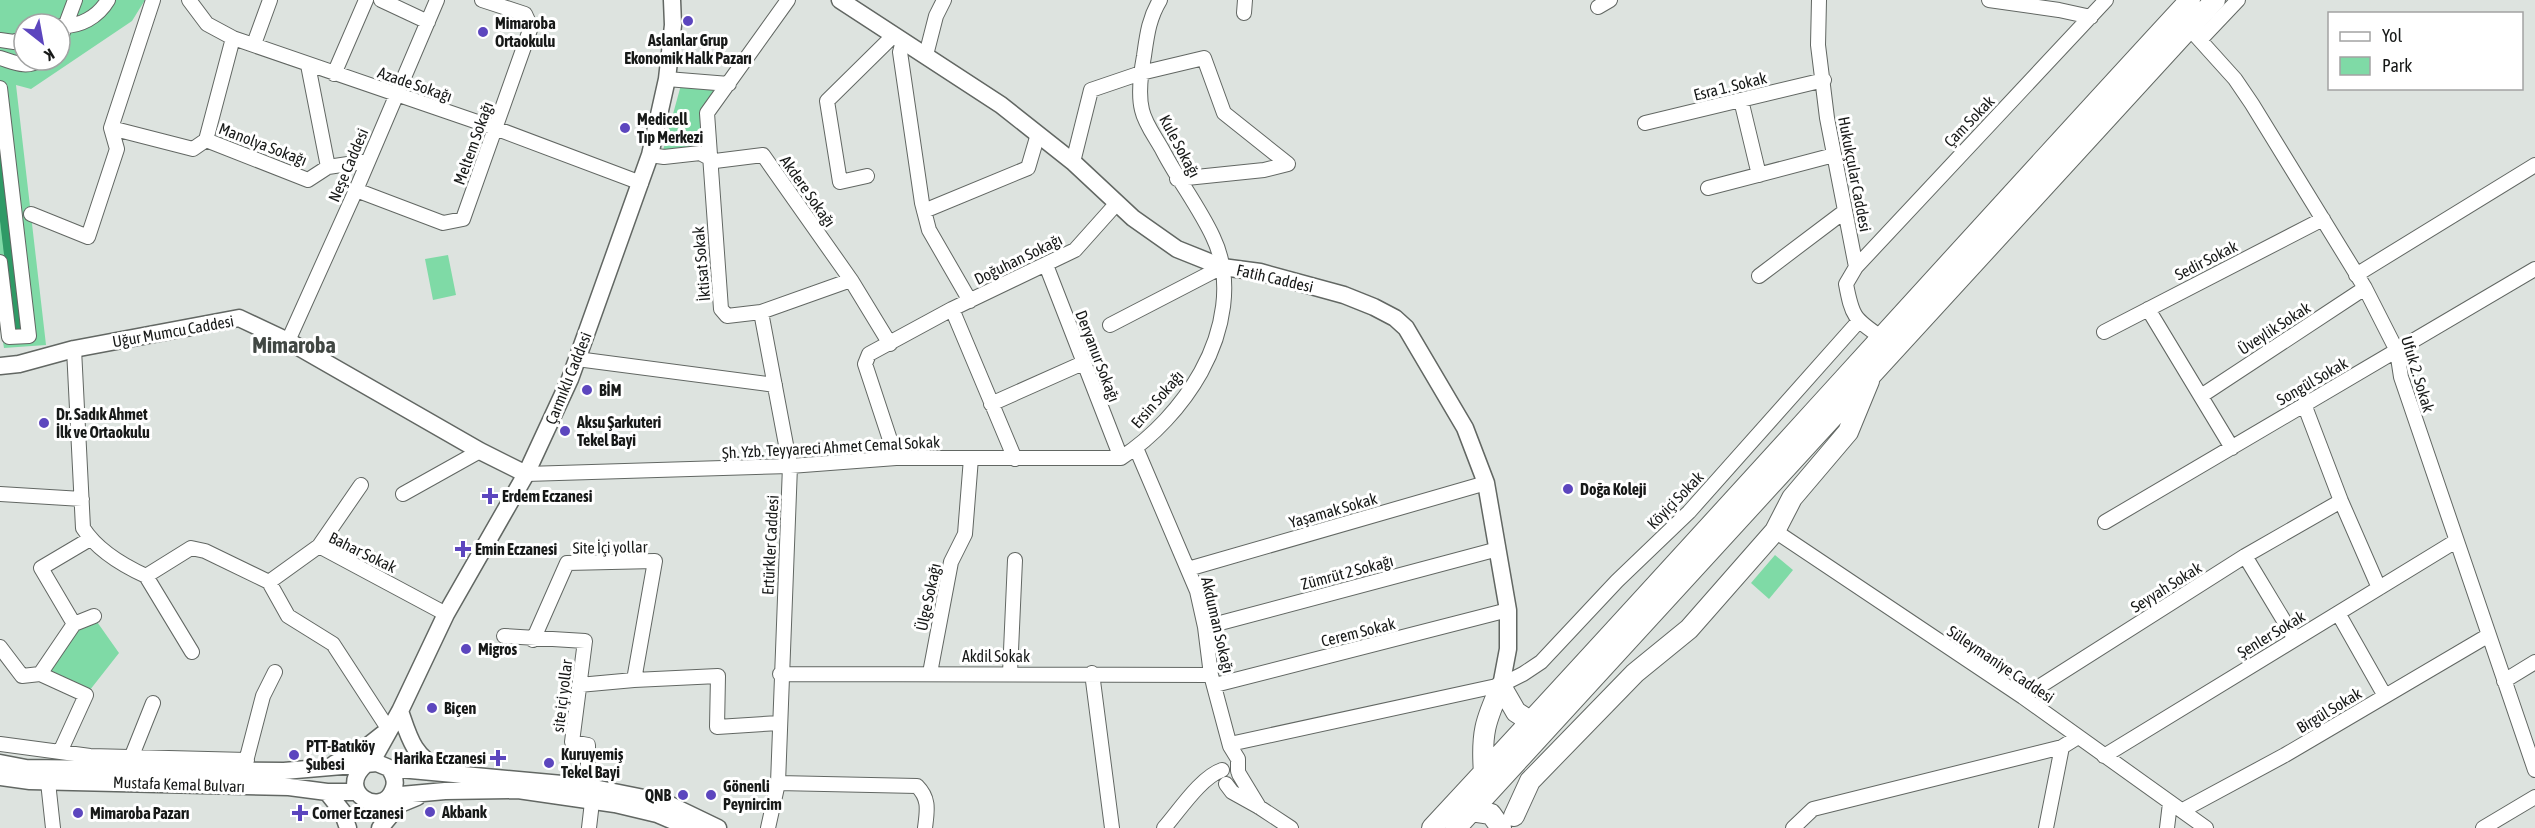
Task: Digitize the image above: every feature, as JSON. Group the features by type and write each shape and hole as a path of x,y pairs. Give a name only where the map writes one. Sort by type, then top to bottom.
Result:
{"highway":[{"path":"1432,828 1710,528 1881,337 2190,0"},
{"path":"1456,828 1875,369 2195,34 2215,0"},
{"path":"1508,824 1530,781 1635,673 1689,629 1775,531 1792,498 1848,432 1875,369"},
{"path":"1501,685 1516,712 1530,721"},
{"path":"1484,773 1482,744 1485,721 1501,685"},
{"path":"1508,824 1519,780 1519,759"},
{"path":"1471,811 1491,814 1508,824"}],"main road":[{"name":"Çarmıklı Caddesi","path":"377,765 389,730 446,614 526,474 577,359 650,155 667,80 673,25 672,0"},
{"name":"Fatih Caddesi","path":"840,0 1001,105 1073,162 1152,234 1177,249 1222,267 1260,272 1344,295 1395,318 1407,328 1465,428 1486,483 1508,610 1508,649 1501,685"},
{"name":"Uğur Mumcu Caddesi","path":"0,366 19,364 74,349 239,318 288,341 480,451 526,474"},
{"path":"350,828 359,795 355,780 357,774 377,765 400,711"},
{"path":"400,711 410,741 418,754 426,763 449,773"},
{"path":"327,768 364,749 389,730"},
{"path":"0,763 26,768 245,765 327,768 377,765 584,786 664,802 718,828"},
{"path":"377,765 392,773 395,785 387,798 379,828"},
{"name":"Mustafa Kemal Bulvarı","path":"0,777 48,782 278,787 359,795"},
{"path":"359,795 372,803 387,798 436,791 518,790 657,814 690,828"},
{"path":"379,828 400,804 436,791"},
{"path":"327,792 342,811 350,828"}],"street":[{"path":"72,26 91,17 102,9 108,0"},
{"path":"31,214 88,237 117,149 111,129 153,0"},
{"name":"Azade Sokağı","path":"189,0 207,24 233,38 495,128 640,183"},
{"path":"254,44 270,0"},
{"path":"334,74 366,0"},
{"path":"381,0 428,22"},
{"name":"Neşe Caddesi","path":"288,341 356,190 437,0"},
{"name":"Meltem Sokağı","path":"356,190 443,223 463,219 531,27 525,14 482,0"},
{"name":"İktisat Sokak","path":"788,0 707,113 708,157 721,309 727,316 761,312 851,280"},
{"path":"926,55 936,16 944,0"},
{"path":"1145,0 1152,14"},
{"name":"Kule Sokağı","path":"1160,0 1152,14 1141,73 1142,111 1177,179 1214,238 1222,267"},
{"name":"Hukukçular Caddesi","path":"1818,0 1818,45 1834,155 1856,267 1846,284 1850,305 1858,322"},
{"path":"1989,0 2091,17"},
{"name":"Çam Sokak","path":"1856,267 2106,0"},
{"path":"2195,34 2238,0"},
{"name":"Ufuk 2. Sokak","path":"2195,34 2235,79 2365,288 2397,351 2401,377 2534,766"},
{"path":"206,140 233,38"},
{"path":"867,176 840,182 827,101 899,38"},
{"path":"899,38 924,211 929,230 970,301"},
{"path":"1073,162 1091,90 1141,73 1204,58 1224,113 1288,164 1264,170 1177,179"},
{"path":"308,65 328,167"},
{"path":"667,80 729,84"},
{"name":"Esra 1. Sokak","path":"1645,123 1824,80"},
{"path":"0,88 29,336 9,336 0,262"},
{"path":"1741,100 1759,175"},
{"name":"Manolya Sokağı","path":"111,129 193,149 206,140 308,180 328,167 368,160"},
{"path":"924,211 1028,168 1038,134"},
{"name":"Akdere Sokağı","path":"650,155 664,158 700,153 715,161 763,155 851,280 890,344"},
{"path":"1708,188 1834,155"},
{"path":"2356,274 2535,165"},
{"name":"Doğuhan Sokağı","path":"896,458 866,364 869,354 952,309 1075,250 1117,202"},
{"path":"1759,276 1845,211"},
{"name":"Sedir Sokak","path":"2104,332 2323,219"},
{"name":"Deryanur Sokağı","path":"1046,265 1121,458"},
{"path":"1110,326 1222,267"},
{"name":"Ersin Sokağı","path":"1136,448 1184,399 1209,357 1224,310 1222,267"},
{"name":"Songül Sokak","path":"2106,522 2535,269"},
{"name":"Üveylik Sokak","path":"2202,396 2365,288"},
{"path":"952,309 1015,459"},
{"path":"2148,309 2232,447"},
{"name":"Ertürkler Caddesi","path":"761,312 790,466 780,674 778,783 766,827"},
{"path":"1858,322 1881,337"},
{"name":"Köyiçi Sokak","path":"1230,745 1501,685 1523,674 1540,662 1617,581 1689,512 1858,322"},
{"path":"74,349 83,528 90,539 132,570 146,576 192,652"},
{"path":"577,359 775,385"},
{"path":"992,404 1083,363"},
{"path":"2304,404 2341,501 2379,588"},
{"path":"1121,458 1136,448"},
{"name":"Akduman Sokağı","path":"1136,448 1197,591 1213,680 1230,745 1238,759 1239,773 1259,807"},
{"path":"403,494 480,451"},
{"name":"Şh. Yzb. Teyyareci Ahmet Cemal Sokak","path":"526,474 790,466 896,458 1121,458"},
{"name":"Ülge Sokağı","path":"930,673 951,562 965,534 971,458"},
{"name":"Yaşamak Sokak","path":"1188,569 1486,483"},
{"path":"319,546 361,485"},
{"path":"0,494 82,500"},
{"name":"Seyyah Sokak","path":"2023,697 2245,556 2341,501"},
{"path":"1689,512 1710,528"},
{"name":"Süleymaniye Caddesi","path":"1775,531 2023,697 2206,828"},
{"path":"74,624 41,568 90,539"},
{"name":"Şenler Sokak","path":"2104,756 2456,541"},
{"name":"Bahar Sokak","path":"269,582 319,546 446,614"},
{"path":"146,576 191,548 205,550 269,582 288,615 333,644 389,730"},
{"name":"Zümrüt 2 Sokağı","path":"1205,627 1498,549"},
{"path":"2245,556 2295,639"},
{"path":"1010,673 1015,560"},
{"name":"Site İçi yollar","path":"537,640 567,563 655,561 634,680"},
{"name":"Cerem Sokak","path":"1213,680 1508,610"},
{"path":"2338,613 2385,696"},
{"path":"40,674 74,624 93,616"},
{"name":"Birgül Sokak","path":"2183,810 2285,755 2489,635"},
{"path":"504,636 537,640"},
{"name":"site içi yollar","path":"537,640 585,641 572,742 588,745 588,764 584,786"},
{"path":"0,647 22,676 40,674 86,695 60,752"},
{"path":"2504,681 2535,662"},
{"path":"0,744 60,752 245,765 263,696 275,672"},
{"path":"1092,673 1112,828"},
{"name":"Akdil Sokak","path":"780,674 1092,673 1213,680"},
{"path":"579,685 718,676 717,727 780,723"},
{"path":"131,758 153,703"},
{"path":"1793,828 1813,809 2062,747 2078,736"},
{"name":"Akduman Sokağı","path":"1224,776 1230,745"},
{"path":"2046,828 2062,747"},
{"path":"1224,776 1236,783 1239,773"},
{"path":"1164,828 1194,793 1224,776"},
{"path":"1224,776 1232,792 1291,828"},
{"path":"48,782 53,828"},
{"path":"778,783 917,786 925,795 927,806 925,828"},
{"path":"2484,828 2535,797"},
{"path":"589,828 592,801"},
{"path":"2167,828 2170,803"}],"green space":[{"path":"0,0 145,0 132,21 72,61 72,12 12,12 12,72 56,72 31,89 16,85 46,345 4,348 0,323"},
{"path":"681,85 719,90 703,111 702,147 662,154"},
{"path":"448,255 456,295 433,300 425,259"},
{"path":"1775,555 1793,570 1769,599 1751,583"},
{"path":"95,619 119,653 86,695 40,674 70,632"}],"shaded area":[{"path":"0,145 22,329 13,330 0,221"}],"place":[{"name":"Aslanlar Grup Ekonomik Halk Pazarı","path":"688,21"},
{"name":"Mimaroba Ortaokulu","path":"483,32"},
{"name":"Medicell Tıp Merkezi","path":"625,128"},
{"name":"BİM","path":"587,390"},
{"name":"Dr. Sadık Ahmet İlk ve Ortaokulu","path":"44,423"},
{"name":"Aksu Şarkuteri Tekel Bayi","path":"565,431"},
{"name":"Doğa Koleji","path":"1568,489"},
{"name":"Erdem Eczanesi","path":"490,496"},
{"name":"Emin Eczanesi","path":"463,549"},
{"name":"Migros","path":"466,649"},
{"name":"Biçen","path":"432,708"},
{"name":"PTT-Batıköy Şubesi","path":"294,755"},
{"name":"Harika Eczanesi","path":"498,758"},
{"name":"Kuruyemiş Tekel Bayi","path":"549,763"},
{"name":"QNB","path":"683,795"},
{"name":"Gönenli Peynircim","path":"711,795"},
{"name":"Akbank","path":"430,812"},
{"name":"Mimaroba Pazarı","path":"78,813"},
{"name":"Corner Eczanesi","path":"300,813"}],"district":[{"name":"Mimaroba","path":"294,345"}]}
